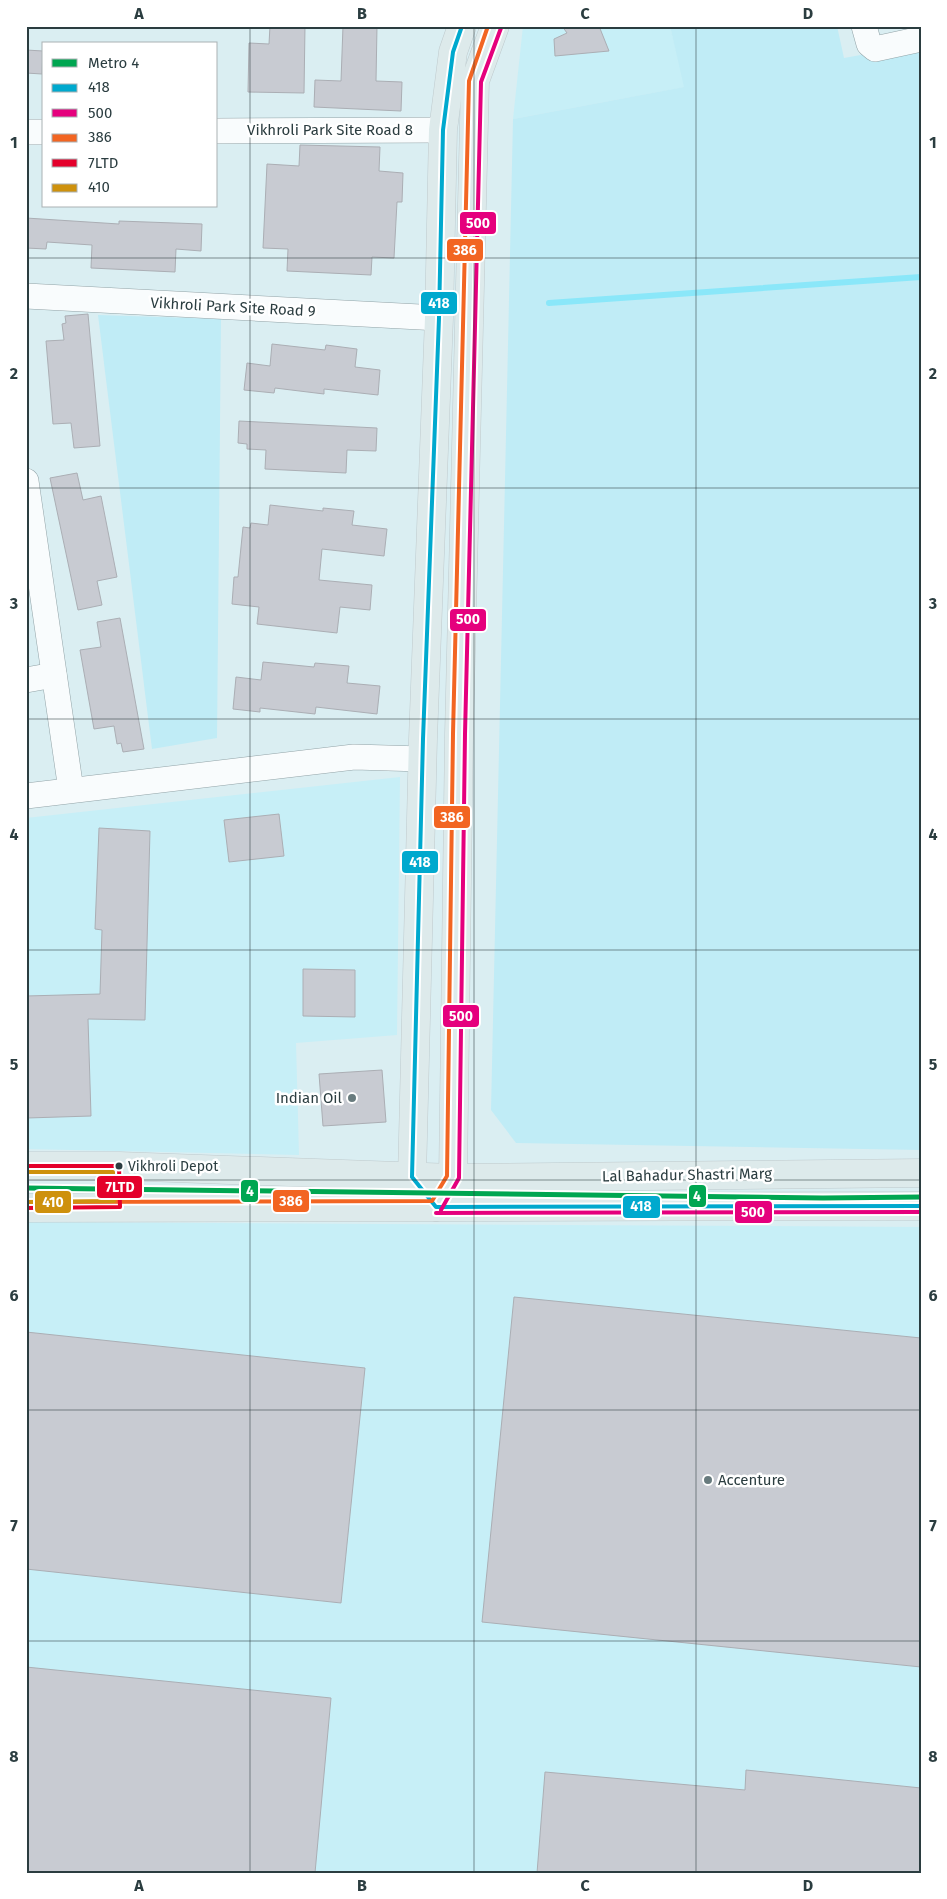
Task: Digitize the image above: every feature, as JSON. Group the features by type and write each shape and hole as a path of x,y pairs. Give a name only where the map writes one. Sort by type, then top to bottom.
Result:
{"main road":[{"path":"445,26 453,52"},
{"path":"462,26 453,52 443,130 439,318 422,758 412,1177 436,1206 453,1178 460,734 475,81 495,26"},
{"path":"26,1166 119,1166 412,1177"},
{"path":"119,1166 120,1208"},
{"name":"Lal Bahadur Shastri Marg","path":"412,1177 921,1173"},
{"name":"Lal Bahadur Shastri Marg","path":"26,1208 921,1206"}],"street":[{"path":"864,26 868,44 875,49 921,39"},
{"name":"Vikhroli Park Site Road 8","path":"218,131 443,130"},
{"path":"26,132 42,132"},
{"name":"Vikhroli Park Site Road 9","path":"26,296 439,318"},
{"path":"26,481 33,580 54,675 71,790"},
{"path":"26,680 54,675"},
{"path":"26,796 354,757 422,758"}],"shaded area":[{"path":"523,26 670,26 685,87 513,119"},
{"path":"670,26 837,26 844,58 921,44 921,1150 516,1143 491,1110 513,119 684,87"},
{"path":"98,315 221,319 217,738 152,749"},
{"path":"400,777 397,1035 296,1043 299,1155 26,1149 26,818"},
{"path":"26,1222 921,1227 921,1873 26,1873"}],"building":[{"path":"270,26 305,26 304,93 248,92 249,43 269,44"},
{"path":"343,26 377,26 376,81 402,82 401,111 314,107 315,80 341,81"},
{"path":"562,26 599,26 609,51 555,56 554,39 567,33"},
{"path":"26,50 42,51 42,74 26,73"},
{"path":"300,145 380,147 379,171 403,173 402,202 397,202 394,258 372,257 371,275 287,271 288,249 263,248 267,164 299,166"},
{"path":"26,218 119,224 119,221 202,224 201,251 176,249 175,272 91,268 92,245 47,242 46,249 26,248"},
{"path":"88,314 100,446 74,448 71,423 53,424 46,341 64,340 62,324 66,323 65,316"},
{"path":"272,344 325,350 326,345 357,349 355,367 380,370 378,395 324,389 324,394 275,388 274,393 244,390 247,363 270,366"},
{"path":"239,421 377,428 376,451 347,450 346,473 265,469 266,450 247,449 247,444 238,443"},
{"path":"77,473 83,500 101,496 117,577 97,581 102,605 78,610 50,478"},
{"path":"270,505 323,511 323,508 354,511 352,525 387,529 384,556 322,549 319,580 372,585 370,610 340,607 337,633 257,624 259,607 232,604 234,577 238,577 243,527 250,528 251,523 268,525"},
{"path":"120,618 144,749 123,752 121,743 117,744 114,726 94,729 80,650 101,647 97,622"},
{"path":"263,662 314,667 315,663 349,666 347,683 380,686 377,714 316,707 315,714 260,708 260,712 233,709 236,677 261,680"},
{"path":"279,814 284,856 229,862 224,820"},
{"path":"99,828 150,831 145,1020 88,1019 91,1116 27,1118 26,996 100,994 102,930 95,929"},
{"path":"303,969 355,970 355,1017 303,1016"},
{"name":"Indian Oil","path":"382,1070 386,1122 323,1126 319,1074"},
{"name":"Accenture","path":"514,1297 921,1338 921,1667 482,1622"},
{"path":"26,1332 365,1368 341,1603 26,1569"},
{"path":"26,1667 331,1698 315,1873 26,1873"},
{"path":"746,1770 921,1788 921,1873 537,1873 545,1772 745,1790"}],"waterway":[{"path":"549,303 921,277"}],"metro line":[{"name":"4","path":"26,1188 823,1198 921,1197"}],"transit line":[{"name":"418","path":"462,26 453,52 443,130 439,318 423,739 412,1177 436,1207 921,1206"},
{"name":"386","path":"26,1202 432,1201 447,1176 453,734 469,81 488,26"},
{"name":"500","path":"441,1210 459,1178 465,734 481,82 501,28"},
{"name":"7LTD","path":"26,1166 119,1166 120,1207 26,1208"},
{"name":"410","path":"26,1172 113,1172 114,1201 26,1202"},
{"name":"500","path":"436,1213 921,1212"}],"place":[{"name":"Indian Oil","path":"352,1098"},
{"name":"Vikhroli Depot","path":"119,1166"},
{"name":"Accenture","path":"708,1480"}]}
